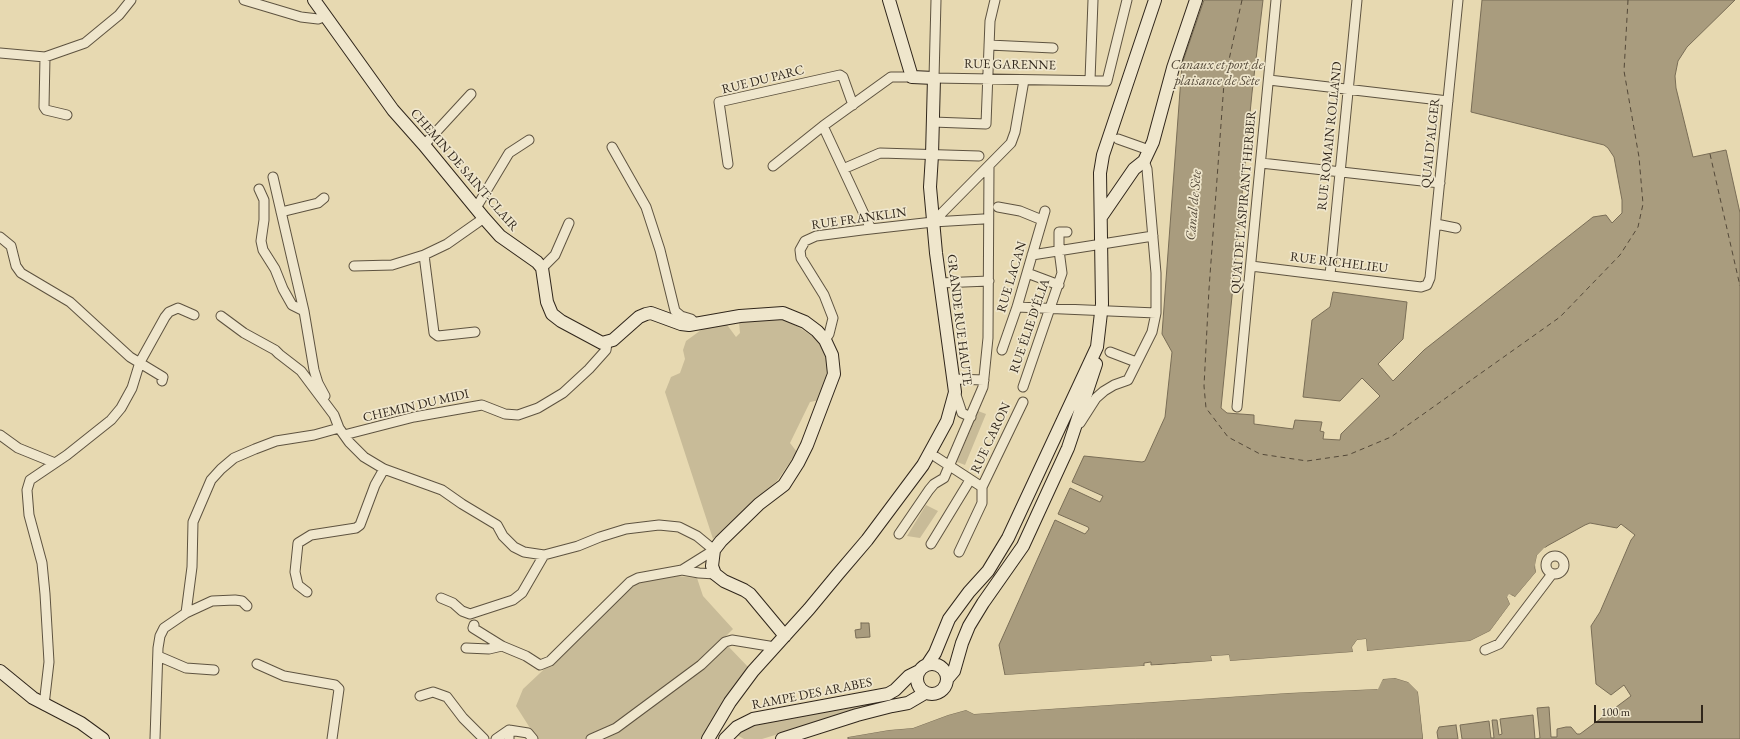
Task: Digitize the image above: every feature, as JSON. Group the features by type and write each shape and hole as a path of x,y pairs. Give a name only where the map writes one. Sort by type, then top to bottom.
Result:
{"street":[{"path":"0,53 45,57 85,43 119,16 131,0"},
{"path":"244,0 301,16 318,19 326,16"},
{"name":"CHEMIN DE SAINT-CLAIR","path":"314,0 393,110 484,218 500,236 537,262 542,268"},
{"path":"773,166 823,126 891,77 912,77 889,0"},
{"name":"GRANDE RUE HAUTE","path":"708,739 730,702 754,670 809,609 867,540 923,465 947,421 955,392 940,283 930,187 936,0"},
{"path":"933,122 986,124 990,21 995,0"},
{"path":"1090,80 1093,0"},
{"name":"RUE GARENNE","path":"912,77 1107,81 1127,0"},
{"path":"1105,204 1100,173 1103,155 1155,0"},
{"path":"1075,431 1096,347 1102,311 1101,217 1105,204 1141,165 1153,142 1173,68 1196,0"},
{"name":"QUAI DE L'ASPIRANT HERBER","path":"1237,407 1276,0"},
{"name":"RUE ROMAIN ROLLAND","path":"1330,275 1357,0"},
{"name":"QUAI D'ALGER","path":"1424,286 1428,284 1430,278 1458,0"},
{"path":"989,45 1053,48"},
{"path":"45,57 44,107 46,110 67,116"},
{"name":"RUE DU PARC","path":"728,164 720,102 840,75 843,77 853,104"},
{"path":"933,222 989,166 1013,139 1024,80"},
{"path":"1269,80 1448,101"},
{"path":"424,145 471,94"},
{"path":"823,126 871,229"},
{"path":"1118,139 1149,150"},
{"path":"476,208 509,153 529,140"},
{"path":"612,147 646,207 660,250 675,311 681,316 693,320 695,323"},
{"path":"843,169 880,153 979,156"},
{"path":"1261,164 1440,183"},
{"path":"920,675 934,694 942,691 947,684 948,678 954,671 962,643 983,603 1023,546 1075,431 1096,398 1114,385 1128,380 1152,332 1156,313 1156,273 1147,169 1141,165"},
{"path":"899,534 929,490 934,484 944,478 983,387 988,338 989,166"},
{"path":"273,177 304,310 314,370 318,383 341,432 352,446 364,457 384,469 442,490 497,525 503,536 514,547 524,552 544,555 578,546 626,529 659,525 679,527 703,540 714,550"},
{"path":"259,189 264,200 264,220 261,241 263,250 275,269 283,289 292,305 304,310"},
{"path":"280,212 318,202 324,198"},
{"path":"998,207 1020,211 1042,220"},
{"name":"RUE LACAN","path":"1002,350 1017,308 1045,211"},
{"path":"354,266 392,265 424,255 447,244 484,218"},
{"name":"RUE FRANKLIN","path":"825,340 829,334 833,318 824,295 801,258 801,246 807,240 816,236 871,229 933,222 983,219"},
{"path":"472,627 502,646 526,656 540,665 550,661 630,582 638,578 682,570 714,550 721,541 759,504 784,484 798,464 807,445 834,374 832,355 825,340 817,330 805,322 783,313 740,316 689,325 681,324 655,314 646,314 639,317 608,343 602,344 588,337 552,314 547,302 542,268 555,255 569,223"},
{"path":"1436,224 1456,228"},
{"name":"RUE ÉLIE D'ÉLIA","path":"1023,387 1051,309 1062,273 1059,250 1059,232 1067,232"},
{"path":"1032,255 1153,236"},
{"path":"0,237 10,246 16,266 21,273 70,302 130,357 163,377 162,381"},
{"path":"424,255 434,333 438,336 475,332"},
{"name":"RUE RICHELIEU","path":"1251,266 1424,286"},
{"path":"1026,273 1059,285"},
{"path":"940,283 989,281"},
{"path":"44,705 49,655 42,563 28,509 27,490 30,480 67,455 111,420 121,408 132,388 140,362 169,312 178,308 194,316"},
{"path":"1017,308 1156,313"},
{"path":"221,316 244,333 275,350 301,371 334,415"},
{"name":"CHEMIN DU MIDI","path":"186,613 192,567 193,522 211,480 234,458 276,442 341,432 482,405 504,414 518,415 538,408 563,393 590,370 606,350 608,343"},
{"path":"1110,352 1136,362"},
{"path":"782,739 892,706 908,703 922,696 920,675 935,653 949,619 969,592 988,571 1008,538 1092,364"},
{"path":"954,379 984,380"},
{"path":"955,392 962,413 971,417"},
{"name":"RUE CARON","path":"959,552 982,503 982,487 1023,402"},
{"path":"0,435 18,448 55,463"},
{"path":"936,457 982,487"},
{"path":"307,592 298,585 295,572 298,543 311,536 356,528 360,525 375,485 384,469"},
{"path":"931,544 970,480"},
{"path":"714,550 712,566 715,574 724,581 750,594 785,636"},
{"path":"441,598 453,602 462,611 470,614 513,600 522,594 544,555"},
{"path":"682,570 699,574 715,574"},
{"path":"1485,650 1499,644 1552,574"},
{"path":"155,739 158,656 160,636 164,628 186,613 212,601 242,601 247,606"},
{"path":"591,739 616,728 701,665 725,642 732,640 775,646"},
{"path":"466,648 489,649 502,646"},
{"path":"158,656 186,668 214,670"},
{"path":"257,664 284,676 335,685 339,689 332,739"},
{"path":"920,675 934,664 940,665 944,669 948,678"},
{"path":"0,671 25,692 44,705 81,723 103,739"},
{"name":"RAMPE DES ARABES","path":"725,739 737,727 753,719 888,694 920,675"},
{"path":"420,696 433,692 447,697 463,718 484,739"},
{"path":"496,739 509,735 528,733 533,739"}],"shaded area":[{"path":"782,318 818,340 827,350 829,365 820,400 810,402 790,443 797,452 777,481 713,539 665,392 671,377 680,373 685,359 683,350 686,341 708,325 725,322 736,337 740,333 739,322"},
{"path":"978,411 986,414 965,465 957,462"},
{"path":"926,505 938,511 920,538 907,536"},
{"path":"677,576 697,578 703,596 733,629 699,663 616,723 585,739 537,739 516,706 523,689 636,583"},
{"path":"727,645 750,669 724,700 702,739 600,739"},
{"path":"868,701 868,707 762,739 744,739 737,735 757,723"}],"water":[{"path":"1204,0 1263,0 1252,93 1221,408 1227,413 1254,415 1254,424 1293,429 1295,420 1322,422 1320,431 1324,432 1323,439 1340,440 1341,434 1380,396 1362,378 1340,401 1303,397 1312,320 1330,307 1333,292 1407,302 1403,339 1378,364 1393,381 1424,350 1593,217 1606,215 1612,223 1622,213 1622,200 1614,157 1604,145 1471,112 1482,0 1735,0 1687,47 1678,61 1675,76 1676,88 1693,157 1726,150 1740,213 1740,739 1535,739 1540,738 1537,708 1549,707 1551,737 1557,737 1557,729 1566,727 1571,727 1577,734 1580,734 1631,696 1624,685 1611,695 1596,684 1591,626 1600,612 1631,540 1635,535 1621,524 1617,528 1590,523 1547,546 1537,555 1535,568 1536,572 1515,597 1512,595 1507,597 1510,604 1490,631 1470,641 1367,651 1366,639 1357,640 1352,647 1353,652 1229,661 1229,655 1211,656 1212,661 1151,665 1151,662 1144,663 1144,666 1005,675 999,645 1055,520 1085,534 1089,529 1088,527 1058,514 1070,488 1100,502 1103,496 1072,482 1084,456 1142,462 1145,461 1165,417 1172,352 1162,334 1182,64"},
{"path":"861,623 869,623 870,637 856,638 855,630 861,629"},
{"path":"1395,678 1408,682 1418,692 1423,739 848,739 848,737 889,730 913,728 966,710 974,714 1288,693 1377,689 1383,679"},
{"path":"1533,715 1535,739 1462,739 1460,725 1489,721 1491,738 1494,738 1492,720 1497,720 1499,735 1502,734 1500,719"},
{"path":"1456,725 1458,739 1438,739 1437,732 1439,727"}],"pier":[{"path":"1548,547 1538,558 1538,573 1516,599 1510,596 1509,598 1512,600 1512,605 1492,632 1470,643 1367,653 1365,651 1364,642 1359,642 1355,647 1355,652 1353,654 1229,663 1227,661 1227,657 1215,658 1212,663 1149,666 1212,661 1211,656 1229,655 1230,661 1353,652 1352,647 1357,640 1366,639 1367,651 1470,641 1490,631 1510,604 1507,597 1509,594 1515,597 1536,572 1535,565 1537,555 1544,548"},
{"path":"1146,666 1144,668 1005,677 1005,675"},
{"path":"1395,676 1409,680 1419,691 1425,739 1423,739 1418,692 1408,682 1395,678 1383,679 1378,689 1288,693 974,714 966,710 913,728 889,730 848,737 848,735 889,728 913,726 947,713 966,708 974,712 1288,691 1376,687 1382,677"}],"ferry route":[{"path":"1242,0 1224,83 1209,289 1204,386 1206,408 1228,437 1260,454 1307,461 1348,455 1391,437 1560,317 1620,255 1638,227 1643,204 1639,157 1624,71 1628,0"},
{"path":"1710,154 1740,286"}],"water label":[{"name":"Canaux et port de plaisance de Sète","path":"1217,74"},
{"name":"Canal de Sète","path":"1194,205"}]}
